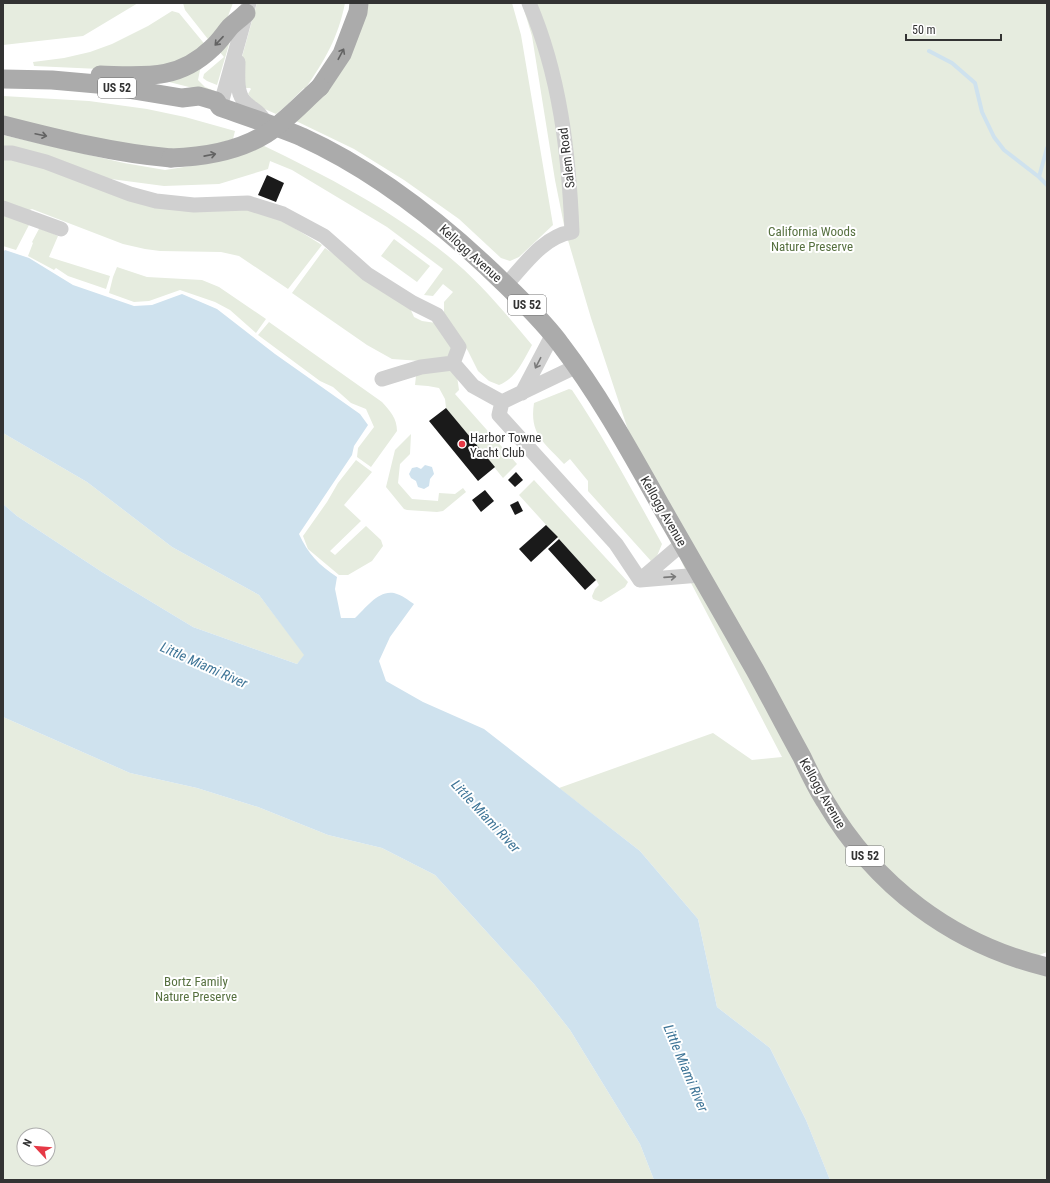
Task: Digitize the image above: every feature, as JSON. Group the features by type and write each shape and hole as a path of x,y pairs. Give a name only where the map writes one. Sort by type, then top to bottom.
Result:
{"main road":[{"path":"3,125 107,149 146,156 171,158 198,157 220,153 241,146 265,134 286,118 320,87 342,54 358,12 359,3"},
{"path":"52,80 96,75 158,75 174,72 187,67 200,59 223,37 248,8"},
{"name":"Kellogg Avenue","path":"3,80 52,80 96,84 182,98 199,96 216,101 220,107 301,137 328,151 389,187 441,225 464,244 539,317 576,366 617,429 754,670 825,801 842,827 863,854 890,884 912,903 942,924 962,936 994,951 1023,962 1047,967"}],"street":[{"name":"Salem Road","path":"506,285 544,244 556,236 572,232 570,185 566,145 558,99 547,54 529,3"},
{"path":"220,107 248,8"},
{"path":"238,45 239,90 244,100 262,115 265,123"},
{"path":"3,153 12,153 46,162 130,194 156,200 194,205 248,203 283,214 324,236 367,274 413,303 437,315 460,347 453,363"},
{"path":"3,208 61,229"},
{"path":"522,393 553,334"},
{"path":"382,379 421,366 453,363"},
{"path":"453,363 473,386 502,402"},
{"path":"502,402 576,366"},
{"path":"502,402 499,415 616,544 640,580"},
{"path":"640,580 682,544"},
{"path":"640,580 700,575"}],"green space":[{"path":"3,3 138,3 83,36 3,45"},
{"path":"183,3 233,3 225,24 211,43 185,10"},
{"path":"257,3 345,3 335,38 319,68 305,89 304,88 276,114 258,106 248,94 251,89 244,88 240,64"},
{"path":"363,3 512,3 521,35 553,225 519,257 510,261 501,258 459,219 404,180 354,149 294,120"},
{"name":"California Woods Nature Preserve","path":"522,3 1047,3 1047,952 1024,961 1047,967 1047,1180 830,1180 806,1120 770,1048 717,1007 698,919 640,851 559,788 713,733 752,760 782,757 691,583 630,436 591,318 565,230 555,180 532,36"},
{"path":"172,11 179,13 207,47 196,57 143,71 34,66 33,62 64,58 90,52 112,44 148,26"},
{"path":"230,41 217,85 207,81 203,78 204,74 224,57 218,50"},
{"path":"204,65 200,70 198,80 205,87 215,91 213,93 165,81"},
{"path":"3,96 89,101 147,109 185,117 235,131 233,139 209,146 167,152 144,151 3,117"},
{"path":"3,135 124,163 165,170 209,163 260,144 357,194 404,223 426,239 460,266 471,277 532,345 519,368 510,378 499,385 489,381 478,371 468,351 444,314 444,302 453,292 443,284 433,296 424,295 443,269 387,227 292,170 270,161 268,169 219,184 164,186 111,179 3,150"},
{"path":"11,156 122,195 245,206 270,213 322,245 288,289 239,256 221,252 160,251 123,244 32,209 27,211 3,205 3,157"},
{"path":"3,212 30,223 16,250 3,246"},
{"path":"40,227 58,236 49,257 110,276 106,289 68,276 56,268 54,270 28,256 33,243 32,242"},
{"path":"394,239 430,266 417,282 381,256"},
{"path":"325,248 410,308 414,317 422,321 436,323 457,350 450,358 421,361 392,359 367,345 292,293"},
{"path":"117,267 147,277 202,280 219,287 266,319 256,333 230,310 215,302 180,290 149,301 134,302 109,293"},
{"path":"269,322 382,402 390,412 396,422 397,431 371,467 357,457 358,448 374,427 366,409 351,403 333,387 320,381 258,335"},
{"path":"456,369 459,390 455,394 517,464 503,478 446,408 445,399 439,388 415,385 416,376 418,373"},
{"path":"569,389 572,390 596,427 662,544 657,556 651,561 588,491 588,481 570,459 564,464 545,444 536,431 533,414 534,403"},
{"path":"3,433 87,482 172,547 259,595 305,655 297,664 193,627 102,572 17,516 3,504"},
{"path":"411,434 410,454 400,464 398,483 412,499 438,501 439,493 455,494 463,488 466,492 443,511 437,512 404,509 386,487 395,450"},
{"path":"356,460 372,472 344,505 361,521 330,551 335,555 366,526 381,540 383,546 372,561 348,575 339,575 308,549 303,536 327,502 338,483"},
{"path":"534,480 628,582 625,587 601,602 593,599 592,596 595,589 599,585 596,580 519,495"},
{"name":"Bortz Family Nature Preserve","path":"3,717 130,773 197,788 258,807 328,835 382,848 435,875 534,984 570,1030 640,1144 654,1180 3,1180"}],"water":[{"name":"Little Miami River","path":"5,250 29,258 73,285 134,306 152,305 182,294 217,309 275,354 360,414 368,425 354,446 352,455 299,534 306,547 315,558 337,577 335,589 341,618 355,618 378,597 388,593 400,595 414,604 390,637 379,661 386,681 423,702 484,729 640,851 698,919 717,1007 770,1048 806,1120 830,1180 654,1180 640,1144 570,1030 534,984 435,875 382,848 328,835 258,807 197,788 130,773 3,717 3,504 17,516 102,572 193,627 297,664 304,655 259,595 172,547 87,482 3,433 3,252"},
{"path":"425,465 432,467 434,474 430,479 429,486 424,489 418,487 416,481 411,478 409,474 412,468 417,467 421,469"}],"building":[{"path":"267,175 284,183 276,202 258,195"},
{"name":"Harbor Towne Yacht Club","path":"446,408 495,467 478,481 429,421"},
{"path":"516,472 523,480 515,487 508,480"},
{"path":"485,490 494,501 481,512 472,500"},
{"path":"518,501 523,511 515,515 510,505"},
{"path":"546,525 558,537 531,562 519,549"},
{"path":"559,539 596,580 585,590 548,549"}],"waterway":[{"path":"929,51 952,63 975,83 982,112 994,137 1004,150 1047,185"},
{"path":"1039,177 1047,148"}],"place":[{"name":"Harbor Towne Yacht Club","path":"462,444"}]}
